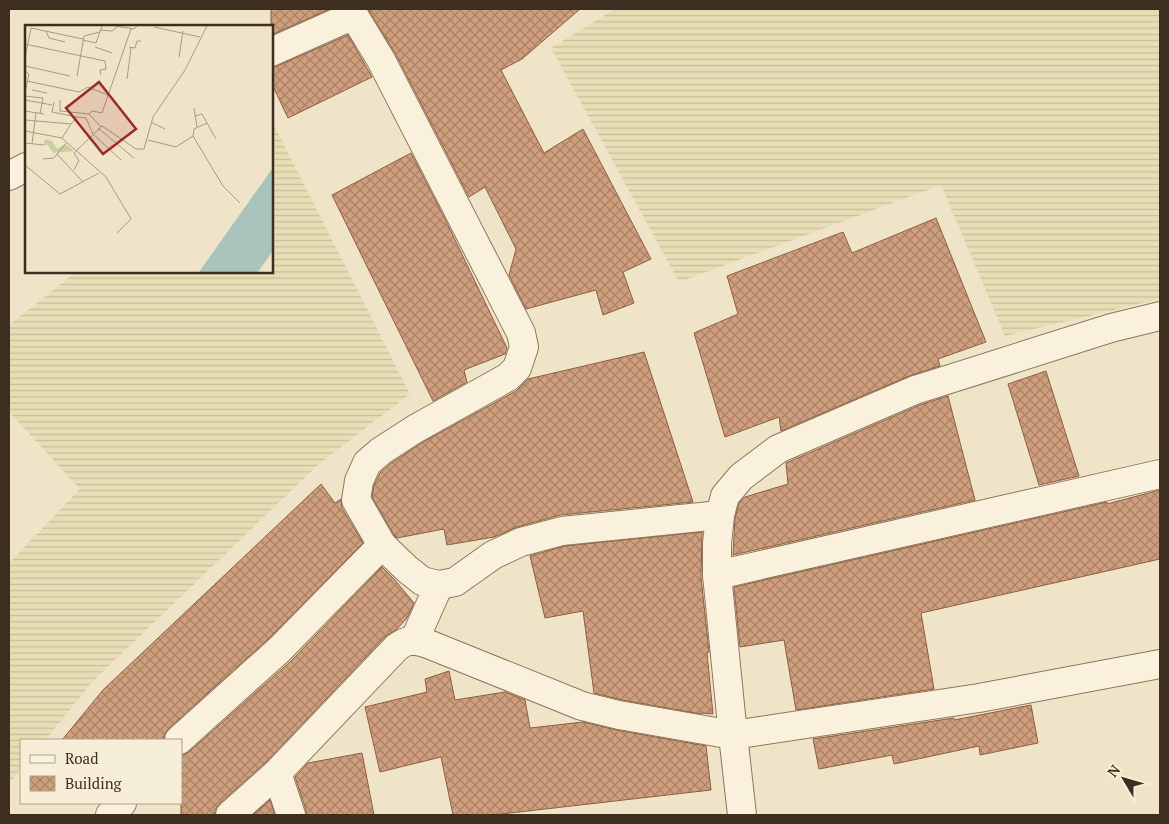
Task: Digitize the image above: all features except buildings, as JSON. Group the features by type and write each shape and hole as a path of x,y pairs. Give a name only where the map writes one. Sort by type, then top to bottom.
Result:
{"street":[{"path":"272,52 352,12 385,69 521,333 524,347 517,368 508,377 414,429 381,451 367,463 359,481 356,500 382,545 422,581 439,585 455,582 493,555 521,542 562,531 720,515"},
{"path":"9,176 25,168"},
{"path":"742,815 717,575 717,544 720,515 725,496 741,477 778,449 915,390 1111,328 1160,316"},
{"path":"717,575 1160,474"},
{"path":"180,739 279,650 382,545"},
{"path":"414,641 439,585"},
{"path":"230,815 277,773 397,647 406,640 428,644 582,706 619,715 733,734 979,698 1160,664"},
{"path":"277,773 291,815"},
{"path":"110,815 121,804"}],"shaded area":[{"path":"615,9 1160,9 1160,299 1005,336 941,185 679,282 551,48"},
{"path":"272,121 410,394 320,463 94,680 46,739 20,739 20,770 9,784 9,563 80,489 9,412 9,325 76,272 272,272"}]}
